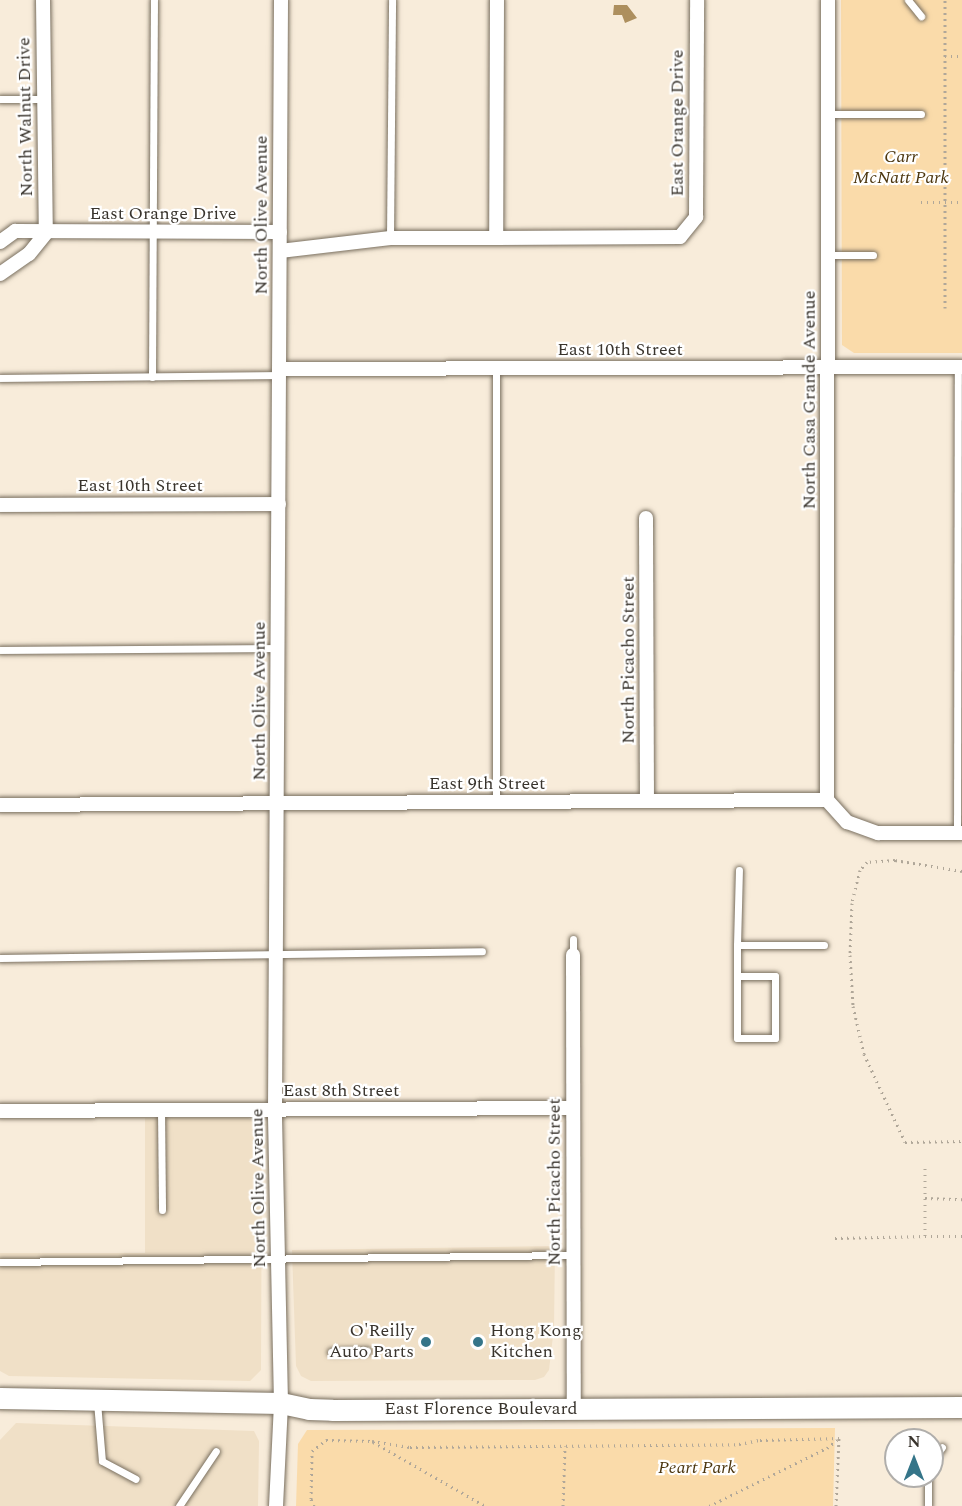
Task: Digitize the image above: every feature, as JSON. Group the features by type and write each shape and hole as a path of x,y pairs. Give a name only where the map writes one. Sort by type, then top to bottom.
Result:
{"main road":[{"name":"East Florence Boulevard","path":"0,1398 281,1403 316,1409 962,1407"}],"street":[{"name":"North Walnut Drive","path":"43,0 46,233"},
{"name":"North Olive Avenue","path":"276,1506 281,1403 275,1110 281,0"},
{"path":"496,238 497,0"},
{"name":"East Orange Drive","path":"280,251 390,238 680,237 696,217 697,0"},
{"name":"North Casa Grande Avenue","path":"827,800 828,0"},
{"name":"East Orange Drive","path":"0,242 15,231 46,233 280,232"},
{"path":"0,274 28,254 46,233"},
{"name":"East 10th Street","path":"279,372 496,368 960,367"},
{"name":"East 10th Street","path":"0,505 279,504"},
{"name":"North Picacho Street","path":"646,518 647,801"},
{"path":"827,800 847,822 878,833 959,833"},
{"name":"East 9th Street","path":"0,805 827,800"},
{"name":"North Picacho Street","path":"573,955 574,1410"},
{"name":"East 8th Street","path":"0,1111 573,1108"}],"lane":[{"path":"152,377 154,0"},
{"path":"390,238 392,0"},
{"path":"908,0 921,16"},
{"path":"0,99 44,99"},
{"path":"828,114 921,114"},
{"path":"829,255 873,255"},
{"path":"959,833 960,367"},
{"path":"496,368 496,802"},
{"path":"0,378 152,377 279,372"},
{"path":"0,650 278,648"},
{"path":"737,976 774,976 774,1038 737,1038 737,976 737,945 739,870"},
{"path":"573,939 573,955"},
{"path":"737,945 824,945"},
{"path":"0,958 276,952 482,951"},
{"path":"161,1110 162,1210"},
{"path":"0,1262 573,1255"},
{"path":"331,1352 367,1351"},
{"path":"97,1400 102,1461 136,1479"},
{"path":"179,1506 216,1451"},
{"path":"928,1488 928,1506"}],"path":[{"path":"945,0 945,308"},
{"path":"945,56 962,56"},
{"path":"921,202 962,202"},
{"path":"962,871 894,860 867,862 860,870 852,903 850,955 853,1006 864,1054 905,1142 962,1141"},
{"path":"925,1168 925,1236"},
{"path":"925,1198 962,1199"},
{"path":"835,1238 962,1236"},
{"path":"314,1506 311,1499 312,1451 326,1440 372,1441 411,1447 739,1444 760,1440 838,1438"},
{"path":"709,1506 827,1448 838,1438"},
{"path":"836,1506 838,1438"},
{"path":"372,1441 485,1506"},
{"path":"563,1506 565,1446"}],"shaded area":[{"path":"614,5 627,5 637,18 625,23 622,15 613,15"},
{"path":"145,1118 248,1118 256,1122 262,1132 261,1370 250,1381 9,1376 0,1371 0,1253 145,1253"},
{"path":"555,1246 554,1327 549,1370 544,1377 535,1380 311,1381 301,1376 296,1366 292,1250"},
{"path":"16,1423 254,1431 259,1441 258,1506 0,1506 0,1440"}],"green space":[{"name":"Carr McNatt Park","path":"841,0 962,0 962,353 854,353 842,345"},
{"name":"Peart Park","path":"835,1428 833,1506 296,1506 298,1444 307,1430"}],"place":[{"name":"O'Reilly Auto Parts","path":"426,1342"},
{"name":"Hong Kong Kitchen","path":"478,1342"}]}
